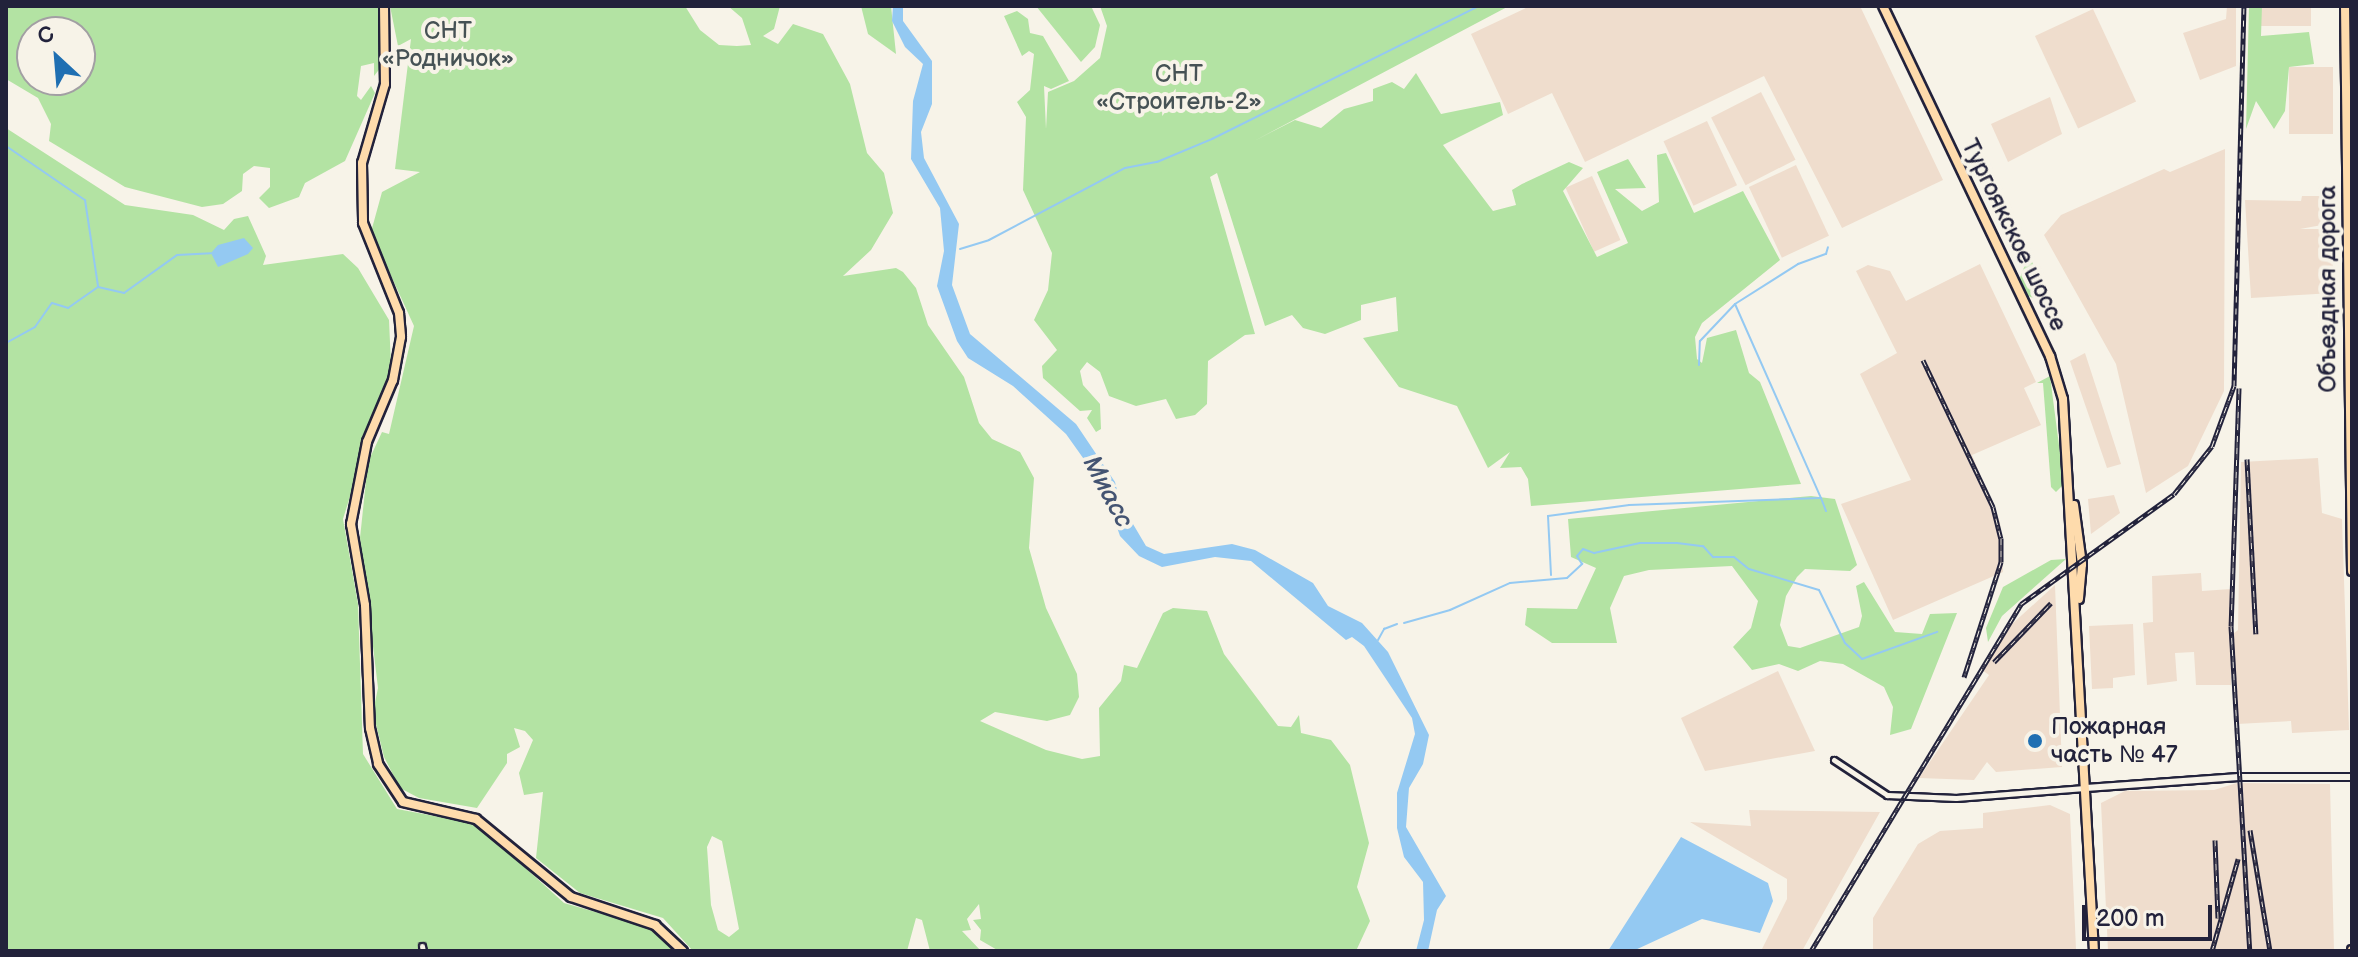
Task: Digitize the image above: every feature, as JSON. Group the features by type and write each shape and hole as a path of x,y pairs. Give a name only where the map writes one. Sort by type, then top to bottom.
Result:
{"main road":[{"path":"384,6 385,84 362,163 363,223 399,313 401,337 393,380 367,442 351,524 365,605 370,728 378,764 403,802 476,819 571,897 655,925 683,951"},
{"name":"Тургоякское шоссе","path":"1883,6 2053,363 2064,409 2071,493 2082,564 2077,623 2094,951"},
{"name":"Объездная дорога","path":"2345,6 2352,571"}],"street":[{"path":"1834,760 1887,795 1956,798 2239,777 2352,777"}],"shaded area":[{"path":"1530,6 1860,6 1943,180 1842,228 1764,76 1585,162 1552,93 1508,114 1471,34"},
{"path":"2227,6 2236,6 2236,66 2200,80 2183,33 2226,19"},
{"path":"2257,6 2311,6 2311,26 2257,26"},
{"path":"2093,9 2136,101 2078,128 2035,36"},
{"path":"2289,67 2333,67 2333,134 2289,134"},
{"path":"1761,92 1796,160 1746,185 1711,117"},
{"path":"2050,97 2062,134 2008,162 1991,124"},
{"path":"1707,121 1737,185 1694,206 1663,141"},
{"path":"2225,149 2224,391 2188,466 2146,493 2116,364 2044,235 2061,215 2164,169 2170,172"},
{"path":"1796,165 1829,236 1782,258 1749,187"},
{"path":"1592,176 1620,240 1594,252 1566,188"},
{"path":"2302,196 2331,196 2333,223 2300,229 2333,229 2333,293 2251,298 2245,200 2301,201"},
{"path":"1980,264 2036,382 2024,388 2041,425 1972,455 2000,522 2003,572 1893,620 1841,504 1911,480 1860,374 1897,353 1856,271 1868,265 1890,271 1906,301"},
{"path":"2085,353 2121,464 2107,468 2070,361"},
{"path":"2318,458 2322,513 2342,519 2349,730 2292,733 2291,721 2237,724 2233,634 2238,630 2241,462"},
{"path":"2114,495 2120,513 2091,534 2088,499"},
{"path":"2201,573 2202,591 2231,589 2231,685 2196,685 2194,652 2175,653 2177,681 2147,685 2143,623 2153,622 2152,576"},
{"path":"2055,585 2062,767 1996,772 1987,762 1974,780 1919,778 1989,675 1982,670 2011,625"},
{"path":"2133,624 2135,675 2113,678 2113,688 2092,689 2089,626"},
{"path":"1778,671 1815,751 1705,771 1681,718"},
{"path":"2237,783 2330,784 2334,951 2108,951 2101,803 2125,791 2214,790"},
{"path":"2050,805 2070,814 2076,949 1873,951 1873,918 1918,844 1940,831 1983,828 1983,813"},
{"path":"1749,810 1880,812 1802,951 1761,951 1787,899 1787,879 1690,822 1751,826"}],"green space":[{"path":"6,6 380,6 385,62 374,76 374,63 361,66 357,96 361,100 371,86 375,93 345,161 305,183 299,197 269,208 259,198 270,187 270,168 254,166 243,174 242,191 223,204 202,207 125,187 49,141 51,124 35,96 96,96 96,16 16,16 16,85 6,79"},
{"name":"СНТ «Родничок»","path":"390,6 685,6 700,30 719,45 737,46 751,45 742,18 728,6 780,6 774,29 763,36 778,44 793,24 823,34 850,84 867,153 884,173 893,213 871,250 843,276 896,268 903,272 916,288 928,325 964,377 979,423 992,439 1020,452 1034,478 1029,548 1046,608 1077,674 1079,697 1070,715 1047,721 995,712 980,721 1046,750 1082,759 1100,756 1099,708 1121,681 1124,665 1137,668 1163,613 1173,608 1207,611 1224,654 1278,726 1291,727 1299,715 1301,733 1331,740 1350,765 1369,843 1357,887 1370,921 1356,951 999,951 980,940 981,930 973,920 981,919 979,904 967,919 971,930 962,931 981,951 930,951 922,920 916,918 907,951 693,951 663,918 580,893 536,858 543,792 524,795 519,773 533,740 525,731 514,728 520,747 507,754 507,763 477,808 419,798 400,788 384,757 373,712 378,688 360,538 368,462 382,432 389,434 414,326 371,232 382,192 420,172 395,169 411,39 398,46","holes":["712,836 722,841 739,929 729,937 718,930 711,905 707,847"]},
{"path":"861,6 891,6 896,54 868,34"},
{"path":"1036,6 1091,6 1100,25 1095,47 1081,62"},
{"name":"СНТ «Строитель-2»","path":"1100,6 1509,6 1254,141 1295,120 1321,128 1344,109 1373,101 1373,89 1392,82 1404,89 1416,73 1441,114 1500,102 1503,115 1443,145 1493,211 1516,205 1512,190 1522,184 1569,162 1583,168 1563,191 1597,257 1628,243 1597,172 1628,159 1646,188 1615,189 1642,211 1659,202 1657,155 1666,153 1694,213 1743,191 1780,260 1702,323 1695,337 1697,359 1702,363 1707,338 1736,330 1749,373 1760,382 1801,484 1531,506 1528,479 1521,467 1500,468 1510,452 1488,468 1457,406 1399,387 1363,338 1398,331 1396,297 1361,305 1361,320 1325,334 1303,328 1292,315 1265,326 1217,173 1210,177 1255,334 1245,335 1208,361 1207,404 1195,415 1176,419 1166,399 1136,406 1109,396 1100,372 1087,362 1080,371 1083,385 1100,404 1101,429 1096,432 1087,418 1092,410 1080,411 1043,378 1042,366 1057,350 1034,320 1048,290 1052,253 1023,190 1026,117 1017,102 1030,90 1034,54 1029,51 1022,56 1004,16 1017,11 1028,19 1030,33 1043,36 1069,81 1051,89 1044,86 1046,129 1048,92 1074,81 1100,58 1107,26"},
{"path":"2249,6 2262,6 2261,36 2309,32 2314,64 2289,67 2285,111 2274,129 2256,101 2246,129"},
{"path":"6,128 125,205 193,215 224,230 234,219 248,216 266,256 263,265 343,254 358,268 389,320 391,365 343,519 358,604 363,754 397,809 477,824 564,903 648,927 677,950 6,951"},
{"path":"2029,255 2048,297 2041,301 2028,296 2019,280"},
{"path":"2050,376 2064,484 2056,492 2051,487 2043,383 2037,383"},
{"path":"1811,496 1835,499 1857,565 1850,571 1805,569 1797,577 1786,596 1780,625 1788,646 1800,648 1859,627 1862,616 1856,586 1864,582 1895,632 1922,634 1930,614 1957,613 1911,729 1890,735 1893,707 1884,687 1843,664 1820,661 1798,671 1779,664 1752,670 1733,647 1751,628 1758,601 1732,566 1649,570 1624,576 1610,608 1617,643 1552,643 1525,625 1527,608 1577,609 1596,568 1571,557 1568,519"},
{"path":"2066,559 2002,616 1988,642 1986,628 2003,587 2051,560"}],"water":[{"name":"Миасс","path":"893,6 903,6 903,21 932,61 932,104 921,132 924,158 959,224 952,285 970,334 1076,424 1115,482 1120,502 1146,546 1164,554 1232,544 1255,550 1313,583 1328,606 1362,623 1388,652 1429,735 1423,764 1409,788 1406,827 1446,896 1437,910 1428,951 1416,951 1424,920 1423,882 1404,857 1397,828 1397,793 1415,734 1412,718 1364,646 1352,637 1346,640 1251,561 1215,557 1162,567 1139,556 1120,536 1103,486 1066,434 1013,386 968,358 957,341 937,286 944,251 940,208 911,159 913,101 923,64 905,47 892,21"},
{"path":"244,238 253,248 248,254 218,267 211,253 218,245"},
{"path":"1681,837 1768,883 1773,901 1760,933 1702,919 1633,951 1608,951"}],"waterway":[{"path":"960,249 989,240 1125,168 1157,162 1212,139 1479,6"},
{"path":"6,146 85,200 98,286"},
{"path":"1699,365 1700,341 1735,304 1798,264 1826,254 1828,247"},
{"path":"6,343 35,327 52,303 68,308 98,287 124,293 177,255 211,253"},
{"path":"1735,304 1821,498"},
{"path":"1551,575 1548,516 1629,505 1821,498 1826,511"},
{"path":"1404,623 1450,610 1510,583 1567,578 1582,564 1577,556 1583,549 1594,553 1640,543 1677,543 1703,546 1713,557 1734,557 1749,569 1819,590 1845,643 1862,659 1937,632"},
{"path":"1378,640 1384,629 1397,624"}],"railway":[{"path":"1811,951 2021,604 2174,494 2212,446 2234,386 2244,6"},
{"path":"1923,360 1993,507 2001,538 2001,562 1964,677"},
{"path":"2239,388 2231,626 2250,951"},
{"path":"2247,459 2256,634"},
{"path":"1994,662 2051,603"},
{"path":"2250,830 2270,951"},
{"path":"2215,840 2218,918"},
{"path":"2212,951 2238,859"}],"place":[{"name":"Пожарная часть № 47","path":"2035,741"}]}
